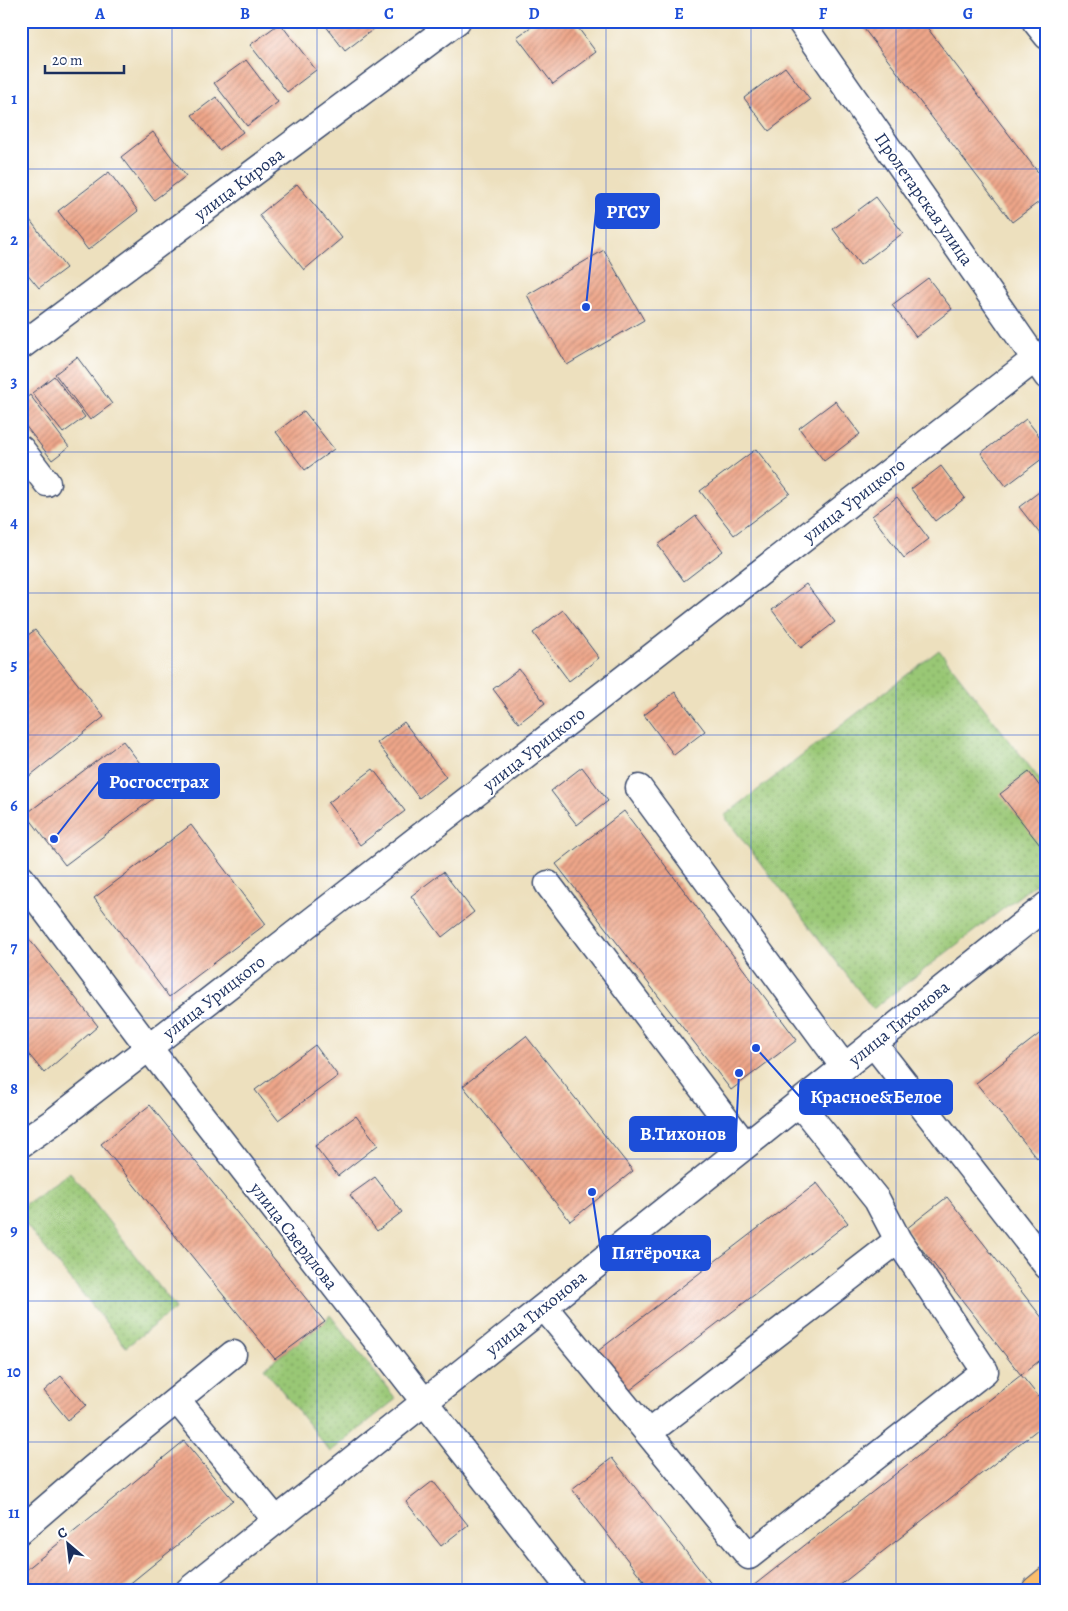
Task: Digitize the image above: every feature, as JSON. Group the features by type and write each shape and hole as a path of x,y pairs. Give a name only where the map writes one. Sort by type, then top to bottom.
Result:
{"main road":[{"path":"1036,1590 1047,1581"}],"street":[{"name":"улица Кирова","path":"21,346 457,21"},
{"name":"Пролетарская улица","path":"800,21 1043,363"},
{"path":"1035,21 1047,36"},
{"name":"улица Урицкого","path":"21,1144 1043,363"},
{"path":"21,449 47,483"},
{"path":"639,788 844,1067"},
{"name":"улица Свердлова","path":"21,878 149,1048 571,1590"},
{"path":"548,884 745,1145"},
{"name":"улица Тихонова","path":"189,1590 1047,905"},
{"path":"873,1043 1043,1254"},
{"path":"544,1306 749,1556 984,1371 898,1240 877,1200 799,1102"},
{"path":"648,1433 898,1240"},
{"path":"21,1530 93,1468 233,1354"},
{"path":"177,1400 276,1520"}],"green space":[{"path":"939,650 1047,789 1047,875 873,1009 724,816"},
{"path":"70,1172 176,1308 126,1347 21,1219 21,1207"},
{"path":"330,1315 396,1399 330,1452 264,1368 325,1322"}],"building":[{"path":"322,21 384,21 345,51"},
{"path":"539,21 573,21 596,52 553,84 517,37"},
{"path":"858,21 922,21 1047,184 1047,196 1012,222"},
{"path":"280,23 316,70 287,92 250,45"},
{"path":"246,60 278,102 247,126 214,83"},
{"path":"785,67 810,100 769,131 744,98"},
{"path":"216,97 243,132 219,150 192,115"},
{"path":"153,132 186,176 154,200 121,157"},
{"path":"109,172 138,211 88,250 58,211"},
{"path":"297,184 342,238 304,270 259,215"},
{"path":"876,197 903,233 860,265 833,229"},
{"path":"21,208 66,268 39,288 21,266"},
{"path":"604,250 644,320 567,365 527,295"},
{"path":"928,278 952,309 916,337 892,305"},
{"path":"77,357 112,404 90,420 55,374"},
{"path":"54,376 85,417 63,433 32,393"},
{"path":"30,395 69,447 52,460 21,420 21,402"},
{"path":"835,401 860,434 824,461 799,428"},
{"path":"304,411 334,449 305,470 276,432"},
{"path":"1026,419 1047,446 1047,455 1006,486 981,453"},
{"path":"756,449 790,493 734,535 700,491"},
{"path":"941,466 965,498 935,521 911,489"},
{"path":"1047,486 1047,537 1044,539 1019,507"},
{"path":"897,497 929,539 904,558 872,516"},
{"path":"696,516 723,551 684,581 658,545"},
{"path":"806,584 835,622 801,648 772,610"},
{"path":"563,610 599,658 569,681 533,633"},
{"path":"35,630 104,717 27,778 21,771 21,640"},
{"path":"519,669 545,703 519,723 493,689"},
{"path":"675,692 705,731 674,755 644,715"},
{"path":"404,722 446,777 419,798 377,743"},
{"path":"123,741 162,792 65,865 26,814"},
{"path":"582,767 608,801 577,825 551,791"},
{"path":"373,769 405,811 360,845 328,803"},
{"path":"1029,772 1047,796 1047,854 1000,794"},
{"path":"624,811 797,1040 731,1090 556,864"},
{"path":"191,825 266,924 169,997 94,898"},
{"path":"443,872 474,912 442,937 411,896"},
{"path":"21,929 98,1026 44,1073 21,1045"},
{"path":"1047,1028 1047,1151 1037,1158 976,1083"},
{"path":"526,1036 633,1171 570,1221 463,1086"},
{"path":"315,1045 338,1076 278,1120 255,1090"},
{"path":"150,1105 325,1322 275,1359 101,1144"},
{"path":"356,1116 378,1145 338,1176 315,1146"},
{"path":"375,1177 402,1212 377,1231 350,1195"},
{"path":"817,1183 848,1223 625,1394 594,1354"},
{"path":"947,1197 1047,1324 1047,1355 1021,1375 906,1229"},
{"path":"1021,1375 1047,1407 1047,1422 834,1590 748,1590"},
{"path":"61,1376 86,1405 68,1420 44,1391"},
{"path":"184,1441 233,1500 122,1590 21,1590 21,1574"},
{"path":"612,1458 716,1590 651,1590 572,1489"},
{"path":"433,1481 468,1525 441,1546 406,1502"}],"place":[{"name":"РГСУ","path":"586,307"},
{"name":"Росгосстрах","path":"54,839"},
{"name":"Красное&Белое","path":"756,1048"},
{"name":"В.Тихонов","path":"739,1073"},
{"name":"Пятёрочка","path":"592,1192"}]}
